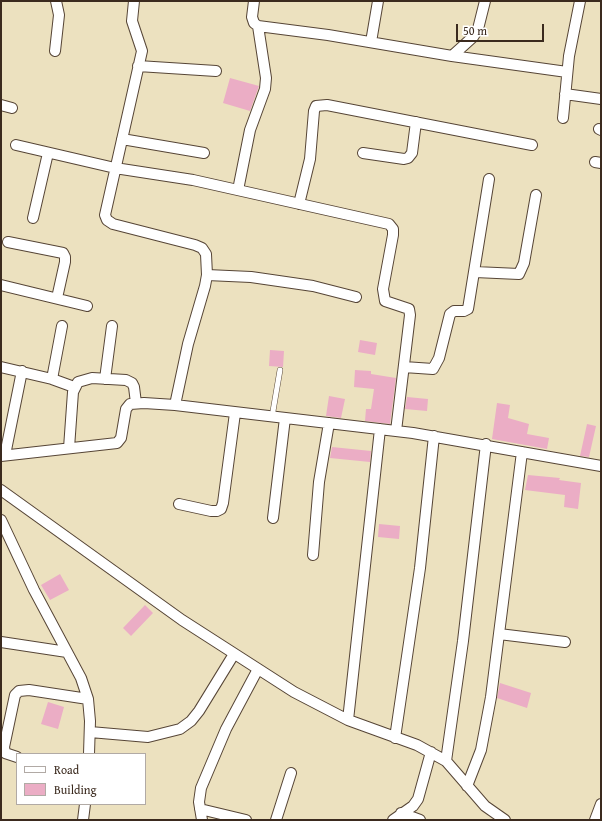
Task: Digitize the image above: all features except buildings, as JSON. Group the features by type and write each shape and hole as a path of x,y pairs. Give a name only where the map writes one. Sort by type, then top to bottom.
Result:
{"street":[{"path":"55,51 59,15 56,1"},
{"path":"134,1 132,21 142,51 105,215 107,220 113,224 195,245 202,248 206,254 207,275 184,358 175,405"},
{"path":"254,1 252,17 254,23 258,26 328,34 452,56 567,72"},
{"path":"371,42 378,1"},
{"path":"452,56 475,33 484,11 485,1"},
{"path":"563,118 567,72 580,1"},
{"path":"238,190 250,130 261,102 266,78 258,26"},
{"path":"138,66 216,71"},
{"path":"565,94 601,99"},
{"path":"1,105 12,108"},
{"path":"299,204 310,159 314,110 316,106 327,105 532,145"},
{"path":"363,153 404,160 408,158 412,153 416,122"},
{"path":"122,138 204,153"},
{"path":"16,145 115,168 181,178 382,221 389,224 393,229 383,294 385,301 410,309 396,431"},
{"path":"33,218 48,153"},
{"path":"404,367 427,370 433,369 437,364 450,314 454,311 464,311 468,309 489,179"},
{"path":"475,272 519,274 524,263 536,194"},
{"path":"8,242 63,253 65,262 56,298"},
{"path":"207,275 237,275 313,286 356,296"},
{"path":"1,285 87,306"},
{"path":"52,379 62,326"},
{"path":"105,379 112,326"},
{"path":"1,367 52,379 74,387"},
{"path":"22,371 3,455 117,443 121,438 126,409 130,404 136,403 175,405 434,436 486,444 601,466"},
{"path":"69,448 74,387 78,382 85,379 105,379 126,380 132,382 136,392 136,403"},
{"path":"179,504 211,511 221,509 235,413"},
{"path":"273,518 285,418"},
{"path":"313,555 320,482 329,423"},
{"path":"348,720 380,429"},
{"path":"395,738 420,568 434,436"},
{"path":"446,761 463,641 486,444"},
{"path":"468,786 481,750 491,697 522,452"},
{"path":"1,490 182,620 294,692 348,720 431,752 446,761 485,806 505,820"},
{"path":"1,520 34,590 81,678 88,699 90,732 89,753"},
{"path":"499,634 565,642"},
{"path":"1,642 67,652"},
{"path":"90,732 148,737 180,729 191,721 199,711 234,654"},
{"path":"202,820 199,802 201,788 226,729 258,669"},
{"path":"16,758 5,753 4,747 15,695 19,690 29,690 88,699"},
{"path":"393,820 413,806 418,799 431,752"},
{"path":"276,820 291,773"},
{"path":"595,820 601,804"},
{"path":"83,820 86,805"},
{"path":"200,809 246,820"},
{"path":"401,813 420,820"}],"lane":[{"path":"272,417 280,370"}]}
